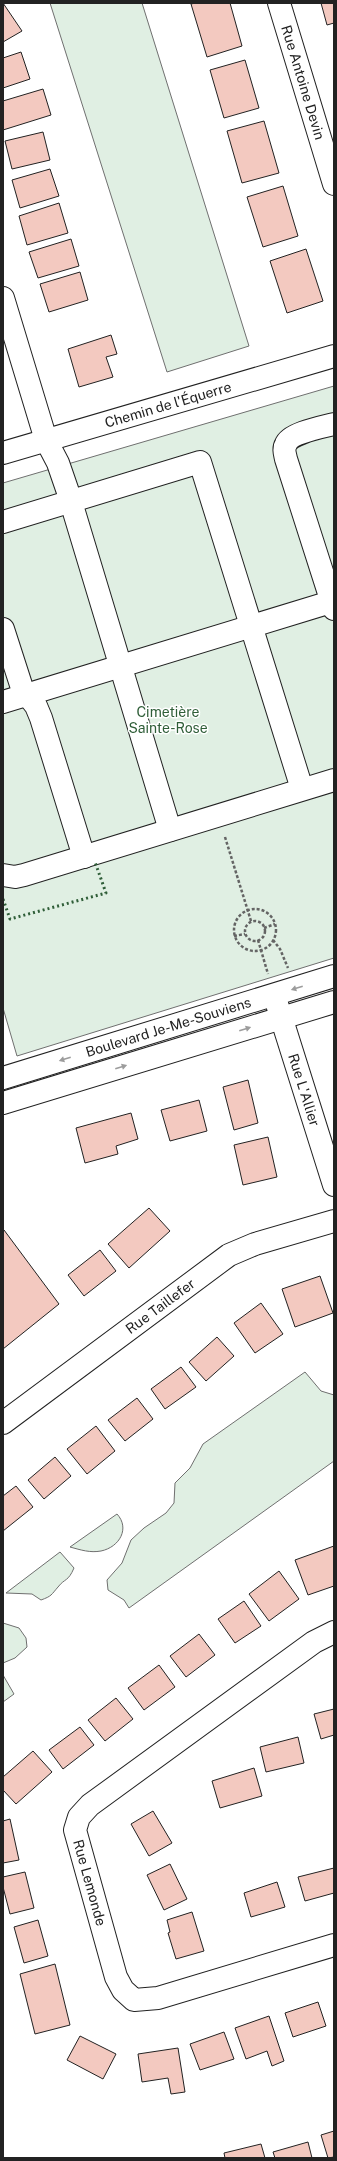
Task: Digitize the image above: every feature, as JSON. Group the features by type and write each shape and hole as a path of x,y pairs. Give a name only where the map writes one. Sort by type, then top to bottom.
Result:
{"street":[{"name":"Rue Antoine Devin","path":"279,3 334,184"},
{"path":"3,298 46,440 58,463 170,830"},
{"name":"Chemin de l'Équerre","path":"3,453 334,356"},
{"path":"3,702 251,626 333,604 287,464 284,447 286,442 293,436 334,424"},
{"path":"3,522 200,462 302,789"},
{"path":"3,629 20,683 36,706 41,718 84,857"},
{"path":"3,875 15,877 24,875 334,780"},
{"name":"Boulevard Je-Me-Souviens","path":"3,1078 272,986 334,976"},
{"name":"Rue L'Allier","path":"272,986 334,1185"},
{"name":"Boulevard Je-Me-Souviens","path":"3,1103 334,1002"},
{"name":"Rue Taillefer","path":"3,1423 229,1255 256,1244 334,1221"},
{"name":"Rue Lemonde","path":"334,1632 314,1642 90,1805 79,1817 75,1830 116,1977 123,1990 134,2000 158,1998 334,1945"}],"path":[{"path":"218,815 251,921"},
{"path":"256,909 264,911 271,916 275,924 276,932 274,940 261,951 245,949 234,936 233,928 236,920 241,914 248,910 256,909"},
{"path":"245,934 251,940 258,940 263,936 264,928 260,923 251,921"},
{"path":"245,934 246,926 251,921"},
{"path":"264,928 275,924"},
{"path":"234,936 245,934"},
{"path":"258,940 272,986"},
{"path":"274,940 280,948 290,972"}],"green space":[{"path":"50,3 142,3 249,346 167,372"},
{"name":"Cimetière Sainte-Rose","path":"334,386 334,958 17,1056 3,1008 3,483"},
{"path":"305,1372 321,1391 334,1395 334,1461 129,1608 124,1600 108,1590 107,1580 122,1563 131,1540 144,1528 166,1513 174,1503 175,1483 190,1468 203,1444"},
{"path":"117,1514 121,1519 123,1531 118,1541 113,1546 97,1552 70,1547"},
{"path":"60,1552 74,1568 68,1578 60,1584 51,1595 41,1600 32,1594 6,1593"},
{"path":"3,1623 19,1628 26,1638 27,1647 15,1658 3,1663"},
{"path":"3,1675 14,1694 3,1702"}],"building":[{"path":"3,3 22,31 3,42"},
{"path":"230,3 242,46 207,57 191,4"},
{"path":"321,3 334,3 334,23 327,25"},
{"path":"21,52 30,79 3,88 3,58"},
{"path":"245,60 259,108 224,118 210,70"},
{"path":"43,89 51,115 3,130 3,101"},
{"path":"264,121 279,173 242,183 227,131"},
{"path":"43,132 50,160 12,169 5,141"},
{"path":"50,169 59,196 20,208 12,180"},
{"path":"283,186 298,236 263,247 247,197"},
{"path":"59,203 68,233 27,245 19,216"},
{"path":"71,239 79,266 38,278 29,252"},
{"path":"306,249 323,301 287,313 270,261"},
{"path":"80,272 88,300 49,312 40,284"},
{"path":"111,335 117,354 106,357 113,377 79,387 68,349"},
{"path":"248,1080 258,1123 234,1130 223,1087"},
{"path":"199,1100 207,1131 170,1141 161,1110"},
{"path":"131,1113 138,1139 116,1146 118,1154 85,1163 76,1128"},
{"path":"268,1137 277,1177 243,1185 234,1145"},
{"path":"149,1208 170,1231 129,1268 108,1244"},
{"path":"4,1230 59,1304 3,1349 3,1231"},
{"path":"100,1250 116,1271 84,1296 68,1275"},
{"path":"320,1276 333,1313 295,1327 282,1289"},
{"path":"261,1303 283,1334 255,1353 234,1323"},
{"path":"217,1337 234,1356 206,1381 189,1362"},
{"path":"181,1367 196,1387 165,1409 151,1389"},
{"path":"137,1398 153,1419 125,1441 108,1420"},
{"path":"96,1426 115,1451 87,1474 67,1449"},
{"path":"55,1457 71,1476 44,1499 28,1480"},
{"path":"16,1486 33,1507 3,1531 3,1496"},
{"path":"334,1546 334,1586 308,1595 295,1560"},
{"path":"279,1571 299,1599 269,1621 249,1594"},
{"path":"244,1601 261,1626 235,1643 218,1619"},
{"path":"199,1634 215,1655 186,1677 170,1656"},
{"path":"159,1665 175,1687 144,1710 128,1688"},
{"path":"116,1698 133,1719 105,1741 88,1720"},
{"path":"334,1709 334,1735 321,1739 314,1714"},
{"path":"80,1727 94,1745 63,1769 49,1750"},
{"path":"298,1737 304,1763 266,1772 260,1747"},
{"path":"33,1751 52,1772 16,1804 3,1790 3,1777"},
{"path":"254,1768 262,1796 220,1808 212,1781"},
{"path":"153,1811 172,1843 149,1856 131,1824"},
{"path":"10,1819 19,1860 3,1863 3,1821"},
{"path":"170,1864 187,1899 164,1910 147,1875"},
{"path":"334,1868 334,1893 305,1901 298,1877"},
{"path":"25,1872 34,1908 10,1914 3,1887 3,1877"},
{"path":"277,1882 285,1907 251,1917 244,1893"},
{"path":"192,1912 204,1951 176,1959 168,1933 170,1932 167,1920"},
{"path":"38,1920 48,1956 24,1963 14,1927"},
{"path":"55,1964 70,2025 35,2034 20,1974"},
{"path":"318,2002 326,2026 293,2037 285,2013"},
{"path":"269,2016 284,2061 272,2066 267,2051 246,2059 235,2028"},
{"path":"224,2032 234,2059 200,2070 190,2044"},
{"path":"80,2036 116,2054 103,2079 67,2060"},
{"path":"178,2048 185,2092 171,2094 168,2078 142,2082 138,2054"},
{"path":"334,2131 334,2157 328,2158 321,2135"},
{"path":"308,2142 312,2158 275,2158 273,2152"},
{"path":"261,2144 265,2158 225,2158 224,2153"}],"hedge":[{"path":"3,899 10,919 106,893 95,862"}]}
